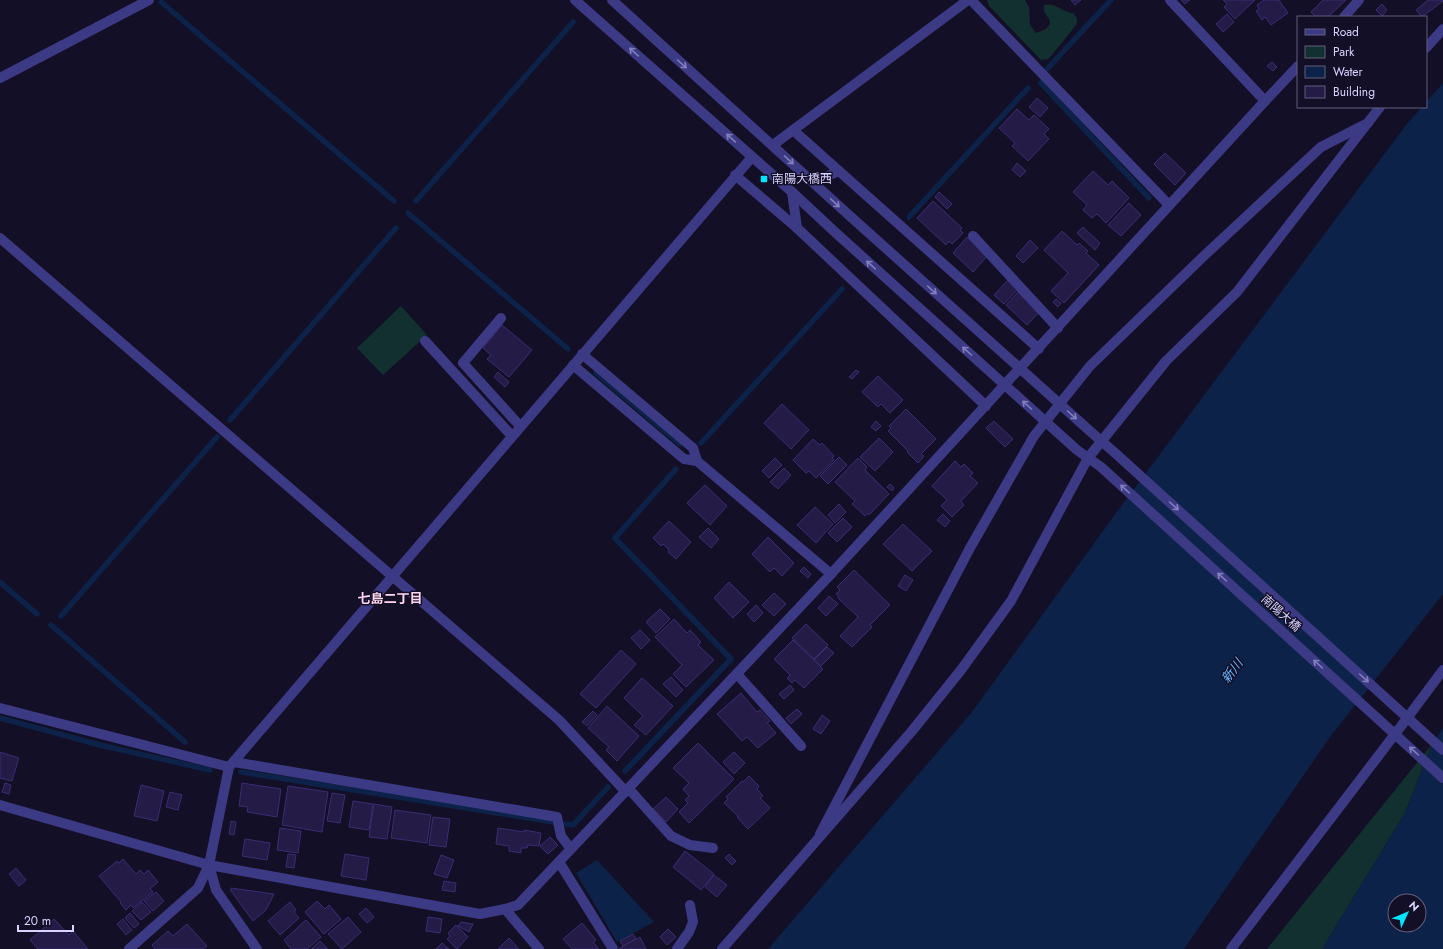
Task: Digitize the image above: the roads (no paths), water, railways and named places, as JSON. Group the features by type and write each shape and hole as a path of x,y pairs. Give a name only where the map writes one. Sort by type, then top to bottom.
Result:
{"street":[{"path":"0,78 148,0"},
{"name":"南陽大橋","path":"576,0 792,192 996,378 1077,450 1101,467 1443,778"},
{"name":"南陽大橋","path":"612,0 1443,750"},
{"path":"773,145 968,0"},
{"path":"971,0 1169,205"},
{"path":"1170,0 1265,101"},
{"path":"1345,16 1359,0"},
{"path":"1427,47 1443,29"},
{"path":"0,805 209,865 480,914 505,909 518,904 831,574 1297,67"},
{"path":"722,949 912,731 961,670 1011,601 1088,458 1166,361 1237,292 1379,108"},
{"path":"817,839 970,548 1034,436 1090,366 1207,253 1321,147 1368,123"},
{"path":"793,130 1039,349"},
{"path":"129,949 198,888 209,865 232,764 752,157"},
{"path":"814,182 839,172"},
{"path":"736,175 797,228 986,406"},
{"path":"792,192 797,228"},
{"path":"973,236 1058,328"},
{"path":"2,243 559,720 671,836 690,845 713,848"},
{"path":"501,318 463,363 520,426"},
{"path":"425,341 512,436"},
{"path":"582,354 693,448 697,461"},
{"path":"573,365 684,459 697,461 831,574"},
{"path":"1231,949 1405,722 1443,670"},
{"path":"737,674 801,746"},
{"path":"0,708 232,764 557,817 561,836 571,849"},
{"path":"559,862 613,949"},
{"path":"209,865 216,890 258,949"},
{"path":"677,949 689,932 693,922 690,905"},
{"path":"505,909 539,949"}],"water":[{"name":"新川","path":"1443,83 1443,594 1330,737 1184,949 768,949 972,712 1116,513 1406,125 1421,108 1427,108 1427,101"},
{"path":"1443,728 1443,949 1322,949 1405,813 1432,744"},
{"path":"597,860 654,922 617,942 576,873"}],"waterway":[{"path":"1047,69 1111,0"},
{"path":"161,2 394,201"},
{"path":"416,201 573,22"},
{"path":"1041,83 1149,198"},
{"path":"909,217 1028,88"},
{"path":"408,213 568,349"},
{"path":"230,420 396,228"},
{"path":"701,443 842,289"},
{"path":"596,373 680,444"},
{"path":"61,616 217,437"},
{"path":"625,771 731,659 615,538 676,469"},
{"path":"0,582 37,614"},
{"path":"51,625 185,742"},
{"path":"0,718 100,745 210,770"},
{"path":"241,772 554,822"},
{"path":"566,824 573,825 608,787"}],"place":[{"name":"南陽大橋西","path":"764,179"}],"district":[{"name":"七島二丁目","path":"390,598"}]}
